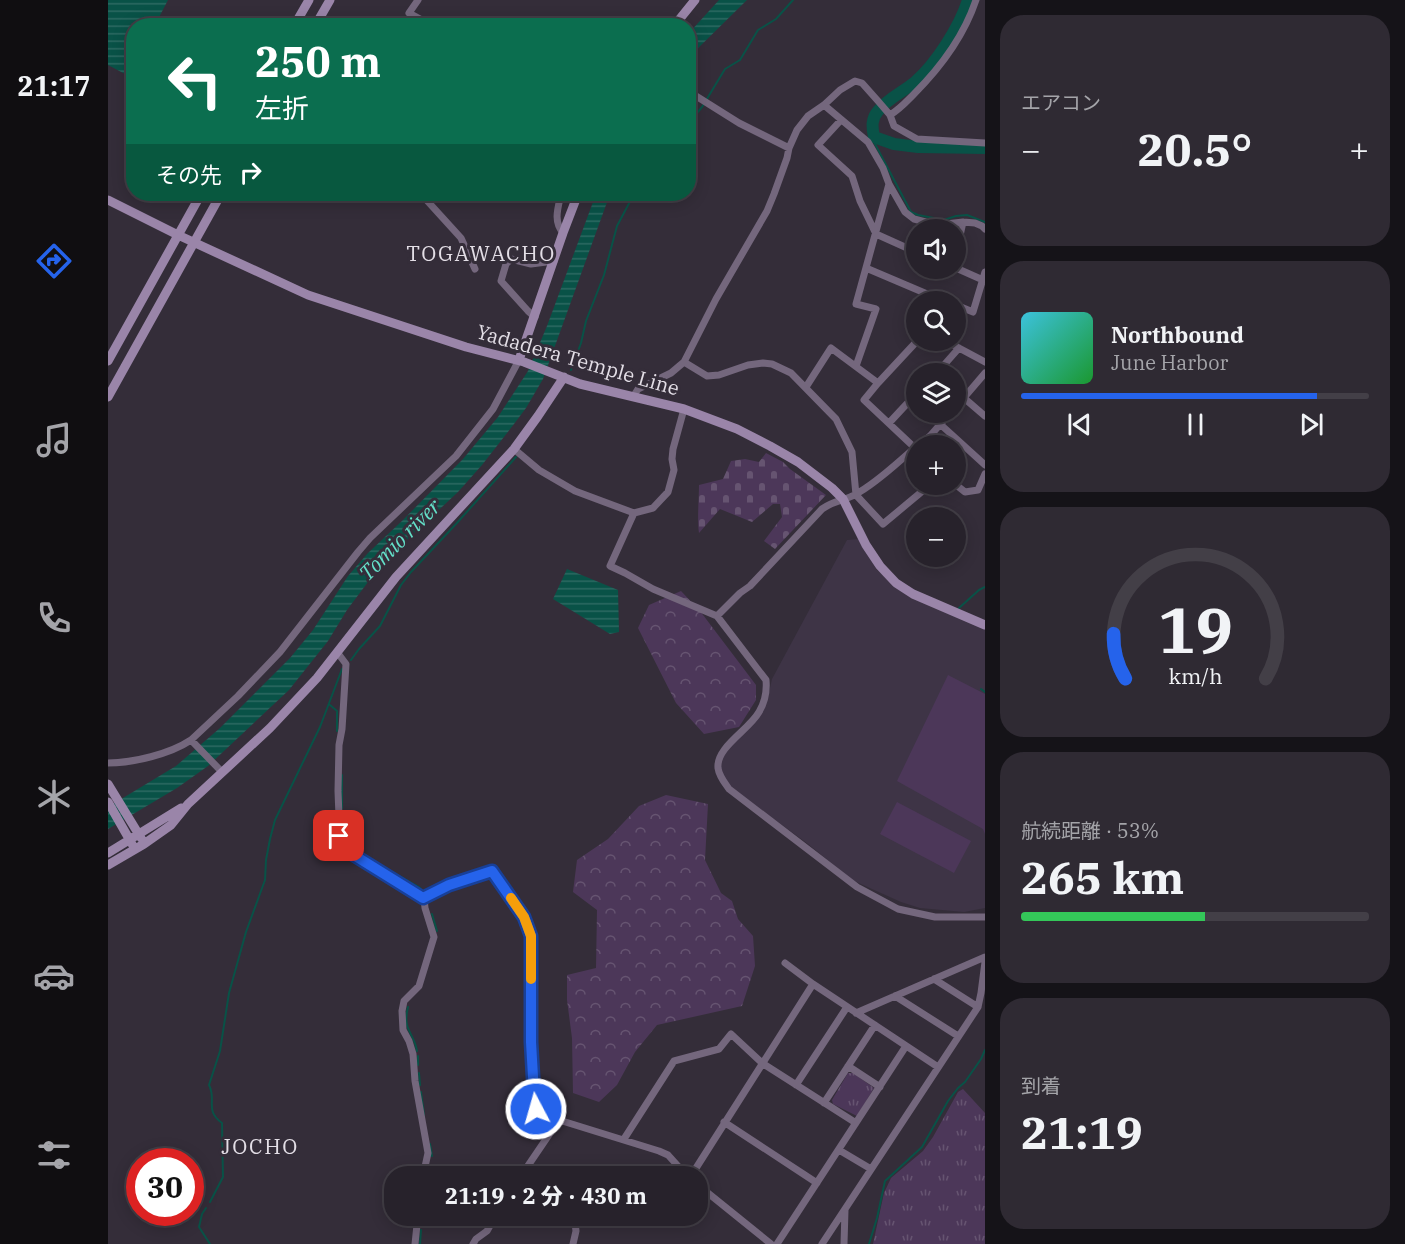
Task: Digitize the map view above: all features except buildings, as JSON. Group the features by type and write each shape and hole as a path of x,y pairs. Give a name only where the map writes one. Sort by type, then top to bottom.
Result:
{"main road":[{"path":"299,18 309,0"},
{"path":"320,18 330,0"},
{"path":"680,18 695,0"},
{"name":"Yadadera Temple Line","path":"108,200 308,295 466,347 522,361 580,384 684,409 737,429 798,462 832,488 843,499 866,545 880,566 896,583 913,594 985,625"},
{"path":"108,360 197,201"},
{"path":"108,397 217,201"},
{"path":"522,361 535,316 575,201"},
{"path":"108,865 171,825 219,769 270,728 317,678 396,577 513,449 538,416 560,375"},
{"path":"108,784 111,798 134,837 135,849"},
{"path":"108,853 188,804"},
{"path":"134,837 144,844"}],"street":[{"path":"418,0 409,13 418,18"},
{"path":"887,112 899,110 928,80 955,44 976,0"},
{"path":"633,397 638,389 671,373 684,362 716,299 767,211 797,130 808,116 840,90 855,81 862,83 887,112 894,126 917,140 985,143"},
{"path":"696,97 789,148"},
{"path":"824,105 868,142 905,212 914,219"},
{"path":"841,120 818,145 852,176 860,201 876,234 906,248"},
{"path":"856,366 876,309 856,304 889,184"},
{"path":"428,201 461,238 476,269"},
{"path":"559,201 556,216 563,233"},
{"path":"966,222 975,223 985,229"},
{"path":"535,316 501,280 506,264 511,259 531,264 554,261"},
{"path":"866,268 920,291"},
{"path":"966,272 983,280"},
{"path":"966,309 973,312 985,272"},
{"path":"806,387 831,348 878,383"},
{"path":"906,437 864,400 908,351"},
{"path":"946,363 956,351"},
{"path":"965,351 985,362"},
{"path":"108,763 122,763 171,751 191,740 238,696 280,652 370,538 456,456 493,409 522,361"},
{"path":"684,362 707,376 764,363 772,364 791,373 836,419 852,452 856,495 883,525 918,495"},
{"path":"966,396 985,373"},
{"path":"966,400 985,416"},
{"path":"890,423 906,405"},
{"path":"513,449 539,470 575,491 634,513 652,508 668,492 674,470 673,449 684,409"},
{"path":"929,435 940,424 985,465"},
{"path":"717,616 750,586 822,509 831,502 856,495 906,456"},
{"path":"966,492 978,490 985,474"},
{"path":"634,513 610,566 653,589 717,616 766,680 767,692 759,712 723,751 718,761 720,777 729,789 857,886 898,909 935,917 985,917"},
{"path":"337,652 346,664 339,745 340,843 353,855 423,898 434,937 418,986 404,1001 402,1011 403,1030 410,1041 413,1054 415,1081 428,1153 425,1166"},
{"path":"191,740 219,769"},
{"path":"423,898 449,885 492,871 524,917 531,936 531,1042 536,1109 559,1120 659,1151 668,1155 679,1166"},
{"path":"856,1013 985,957"},
{"path":"822,1244 978,1007 985,962"},
{"path":"785,963 938,1067"},
{"path":"934,979 978,1007"},
{"path":"695,1166 813,984"},
{"path":"895,996 958,1036"},
{"path":"796,1085 847,1007"},
{"path":"824,1103 875,1025"},
{"path":"624,1139 674,1061 719,1049 731,1034 762,1063 856,1123"},
{"path":"777,1244 906,1046"},
{"path":"848,1066 880,1087"},
{"path":"528,1166 559,1120"},
{"path":"724,1122 817,1183"},
{"path":"839,1150 871,1169"},
{"path":"708,1193 771,1244"},
{"path":"844,1244 845,1210"},
{"path":"415,1244 417,1226"},
{"path":"473,1244 489,1226"},
{"path":"573,1244 575,1226"}],"shaded area":[{"path":"859,539 877,570 902,590 985,627 985,908 964,912 920,908 852,880 808,844 737,792 726,783 722,775 720,761 724,753 767,701 772,679 847,540"}],"green space":[{"path":"766,453 783,462 826,495 775,549 764,541 782,517 780,504 773,504 752,522 720,509 699,533 699,485 723,479 731,461 745,459 759,462"},
{"path":"681,591 700,611 756,685 756,700 739,727 704,734 676,703 638,628 649,605"},
{"path":"948,675 985,694 985,834 983,829 897,781"},
{"path":"666,795 708,804 705,860 721,893 732,901 738,919 753,936 755,966 742,1006 657,1025 635,1052 617,1085 599,1102 573,1093 567,975 596,968 597,910 573,892 577,860 608,839 639,806"},
{"path":"897,802 971,841 954,873 880,834"},
{"path":"848,1073 853,1073 874,1088 857,1116 833,1104 832,1100"},
{"path":"963,1089 985,1113 985,1244 873,1244 884,1193 891,1178 923,1151 958,1092"}],"water":[{"path":"108,0 168,0 159,18 126,18 126,73 108,65"},
{"path":"719,0 747,0 696,50 696,25"},
{"name":"Tomio river","path":"593,201 607,201 543,379 526,408 482,465 458,492 396,550 368,582 328,641 289,690 208,766 177,788 108,829 108,807 176,766 220,728 290,658 313,630 348,576 368,553 463,459 498,417 528,371"},
{"path":"567,569 618,590 619,632 610,634 553,599"}],"waterway":[{"path":"696,114 725,69 740,60 758,30 776,19 793,0"},
{"path":"968,0 959,21 939,55 915,82 882,106 874,117 873,130 874,137 894,144 918,147 985,148"},
{"path":"874,137 874,142 911,212 944,220 967,215 985,222"},
{"path":"571,370 586,321 604,275 617,226 630,201"},
{"path":"351,660 380,626 401,585 411,572 516,457"},
{"path":"959,608 985,587"},
{"path":"210,1202 223,1177 222,1123 212,1109 209,1085 220,1051 229,993 246,932 265,880 266,860 275,820 320,727 342,669"},
{"path":"981,689 985,692"},
{"path":"330,705 337,711 337,731"},
{"path":"342,775 342,808"},
{"path":"343,822 344,842 348,847 419,887 426,895"},
{"path":"432,914 437,931"},
{"path":"408,1007 407,1026 417,1051"},
{"path":"869,1244 885,1181 922,1147 948,1101 965,1082 985,1050"},
{"path":"418,1056 418,1065"},
{"path":"419,1073 420,1085"},
{"path":"421,1092 424,1115"},
{"path":"430,1144 432,1156"},
{"path":"206,1208 199,1227 210,1244"},
{"path":"420,1244 421,1230"}],"slow traffic":[{"path":"511,898 524,917 531,936 531,979"}],"district":[{"name":"TOGAWACHO","path":"481,254"},
{"name":"JOCHO","path":"260,1147"}],"route":[{"path":"339,836 344,849 423,898 449,885 492,871 524,917 531,936 531,1042 536,1109"}]}
